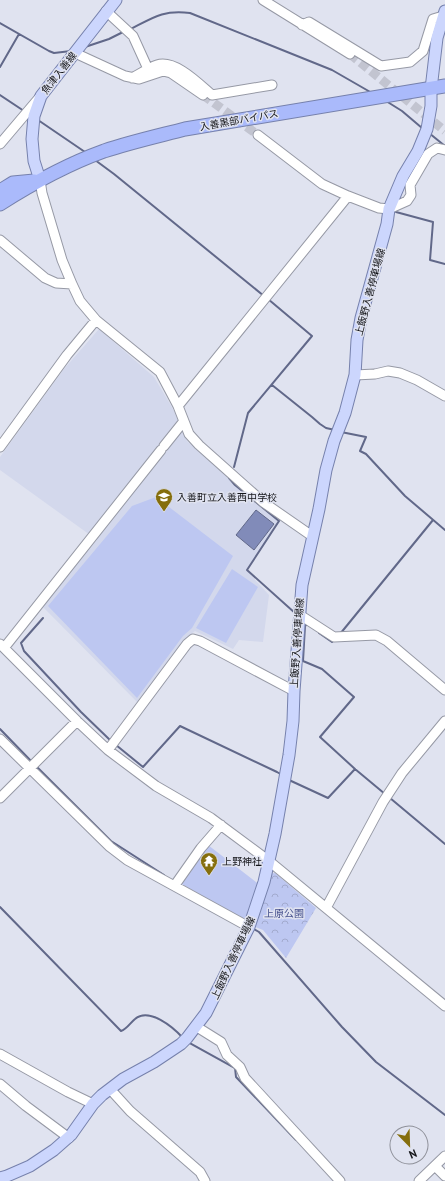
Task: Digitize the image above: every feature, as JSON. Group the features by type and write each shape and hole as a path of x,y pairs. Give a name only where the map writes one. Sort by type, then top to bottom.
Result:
{"highway":[{"name":"入善黒部バイパス","path":"40,180 104,151 185,129 445,86"},
{"path":"0,191 13,183 40,180"},
{"path":"0,204 40,180"}],"main road":[{"name":"魚津入善線","path":"40,180 34,161 32,139 34,116 41,96 116,0"},
{"name":"上飯野入善停車場線","path":"0,1178 30,1166 54,1150 69,1138 93,1104 110,1089 123,1079 154,1062 181,1044 197,1027 211,1005 249,927 264,882 269,861 289,755 293,721 302,585 326,470 334,441 345,413 355,375 357,340 361,318 384,236 389,209 403,176 418,152 427,128 431,106 431,89 437,38 444,13"}],"street":[{"path":"263,0 350,54"},
{"path":"106,11 132,36 148,70"},
{"path":"302,25 309,22 381,66 410,62 423,51 433,18 444,13"},
{"path":"74,54 132,78 138,79 164,71 171,73 203,95"},
{"path":"132,78 158,65 167,64 178,68 212,95 272,85"},
{"path":"0,144 41,96"},
{"path":"258,135 322,184 379,208 389,209 408,201 411,195 410,185 428,154 438,148 445,150"},
{"path":"40,180 42,193 60,252 80,301 96,320 160,372 178,406 189,434 199,445 263,502 312,536"},
{"path":"178,406 348,196"},
{"path":"0,240 45,278 56,284 72,284"},
{"path":"0,447 67,355 96,320"},
{"path":"355,375 375,374 388,371 400,373 417,380 445,396"},
{"path":"184,421 1,646 77,722 108,750 156,786 211,818 269,861 445,1006"},
{"path":"300,615 334,638 376,635 387,641 445,690"},
{"path":"108,750 187,644 193,639 200,641 294,691"},
{"path":"326,908 383,802 402,773 445,721"},
{"path":"0,798 77,722"},
{"path":"0,739 110,847 127,860 249,927"},
{"path":"175,886 200,848 221,825"},
{"path":"197,1027 221,1042 227,1054 240,1067 245,1078 340,1181"},
{"path":"0,1054 68,1092 93,1104"},
{"path":"0,1084 26,1106 69,1138"},
{"path":"110,1089 130,1111 200,1172 205,1181"},
{"path":"419,1181 445,1156"},
{"path":"435,1166 445,1176"}],"shaded area":[{"name":"入善町立入善西中学校","path":"99,329 154,377 173,409 187,441 257,504 281,520 246,570 269,595 263,642 239,640 233,649 195,631 187,637 137,702 42,606 97,540 0,470 0,457 64,369"},
{"path":"256,510 274,524 254,550 236,535"}],"green space":[{"path":"156,497 233,556 192,628 183,636 137,698 48,606 132,506"},
{"path":"232,569 258,587 226,643 196,628"},
{"path":"208,845 260,885 248,922 180,883"},
{"name":"上原公園","path":"275,873 316,908 286,958 263,930 253,926 270,874"}],"waterway":[{"path":"129,30 152,18 165,14 180,12 190,13 332,70 372,93"},
{"path":"0,23 54,53 71,51"},
{"path":"85,47 109,39 125,31"},
{"path":"0,67 19,34"},
{"path":"0,95 24,111"},
{"path":"386,101 402,111 422,128"},
{"path":"38,120 85,152"},
{"path":"429,133 445,146"},
{"path":"95,160 264,296"},
{"path":"396,212 433,222 430,260 445,264"},
{"path":"234,467 248,413 312,336 268,299"},
{"path":"272,385 320,424 326,428 335,430"},
{"path":"341,432 366,437 360,451 366,454 405,496 445,530"},
{"path":"229,478 235,485 279,521 247,570 295,613"},
{"path":"340,634 433,520"},
{"path":"43,618 21,643 24,651 81,712 111,741"},
{"path":"309,625 308,624 305,626 303,661 322,669 354,697 320,737 355,769"},
{"path":"319,633 332,642 334,640"},
{"path":"116,745 143,767 180,726 282,775"},
{"path":"0,729 33,763"},
{"path":"36,766 111,841 164,875"},
{"path":"289,780 328,798 355,769 385,794"},
{"path":"390,798 445,844"},
{"path":"0,907 121,1031 135,1019 147,1015 167,1024 183,1038"},
{"path":"252,928 259,932 342,1027 376,1062 445,1115"},
{"path":"188,1042 235,1068 236,1077 296,1140"}],"tunnel":[{"path":"350,54 445,131"},
{"path":"203,95 258,135"}],"place":[{"name":"入善町立入善西中学校","path":"164,512"},
{"name":"上野神社","path":"209,876"}]}
